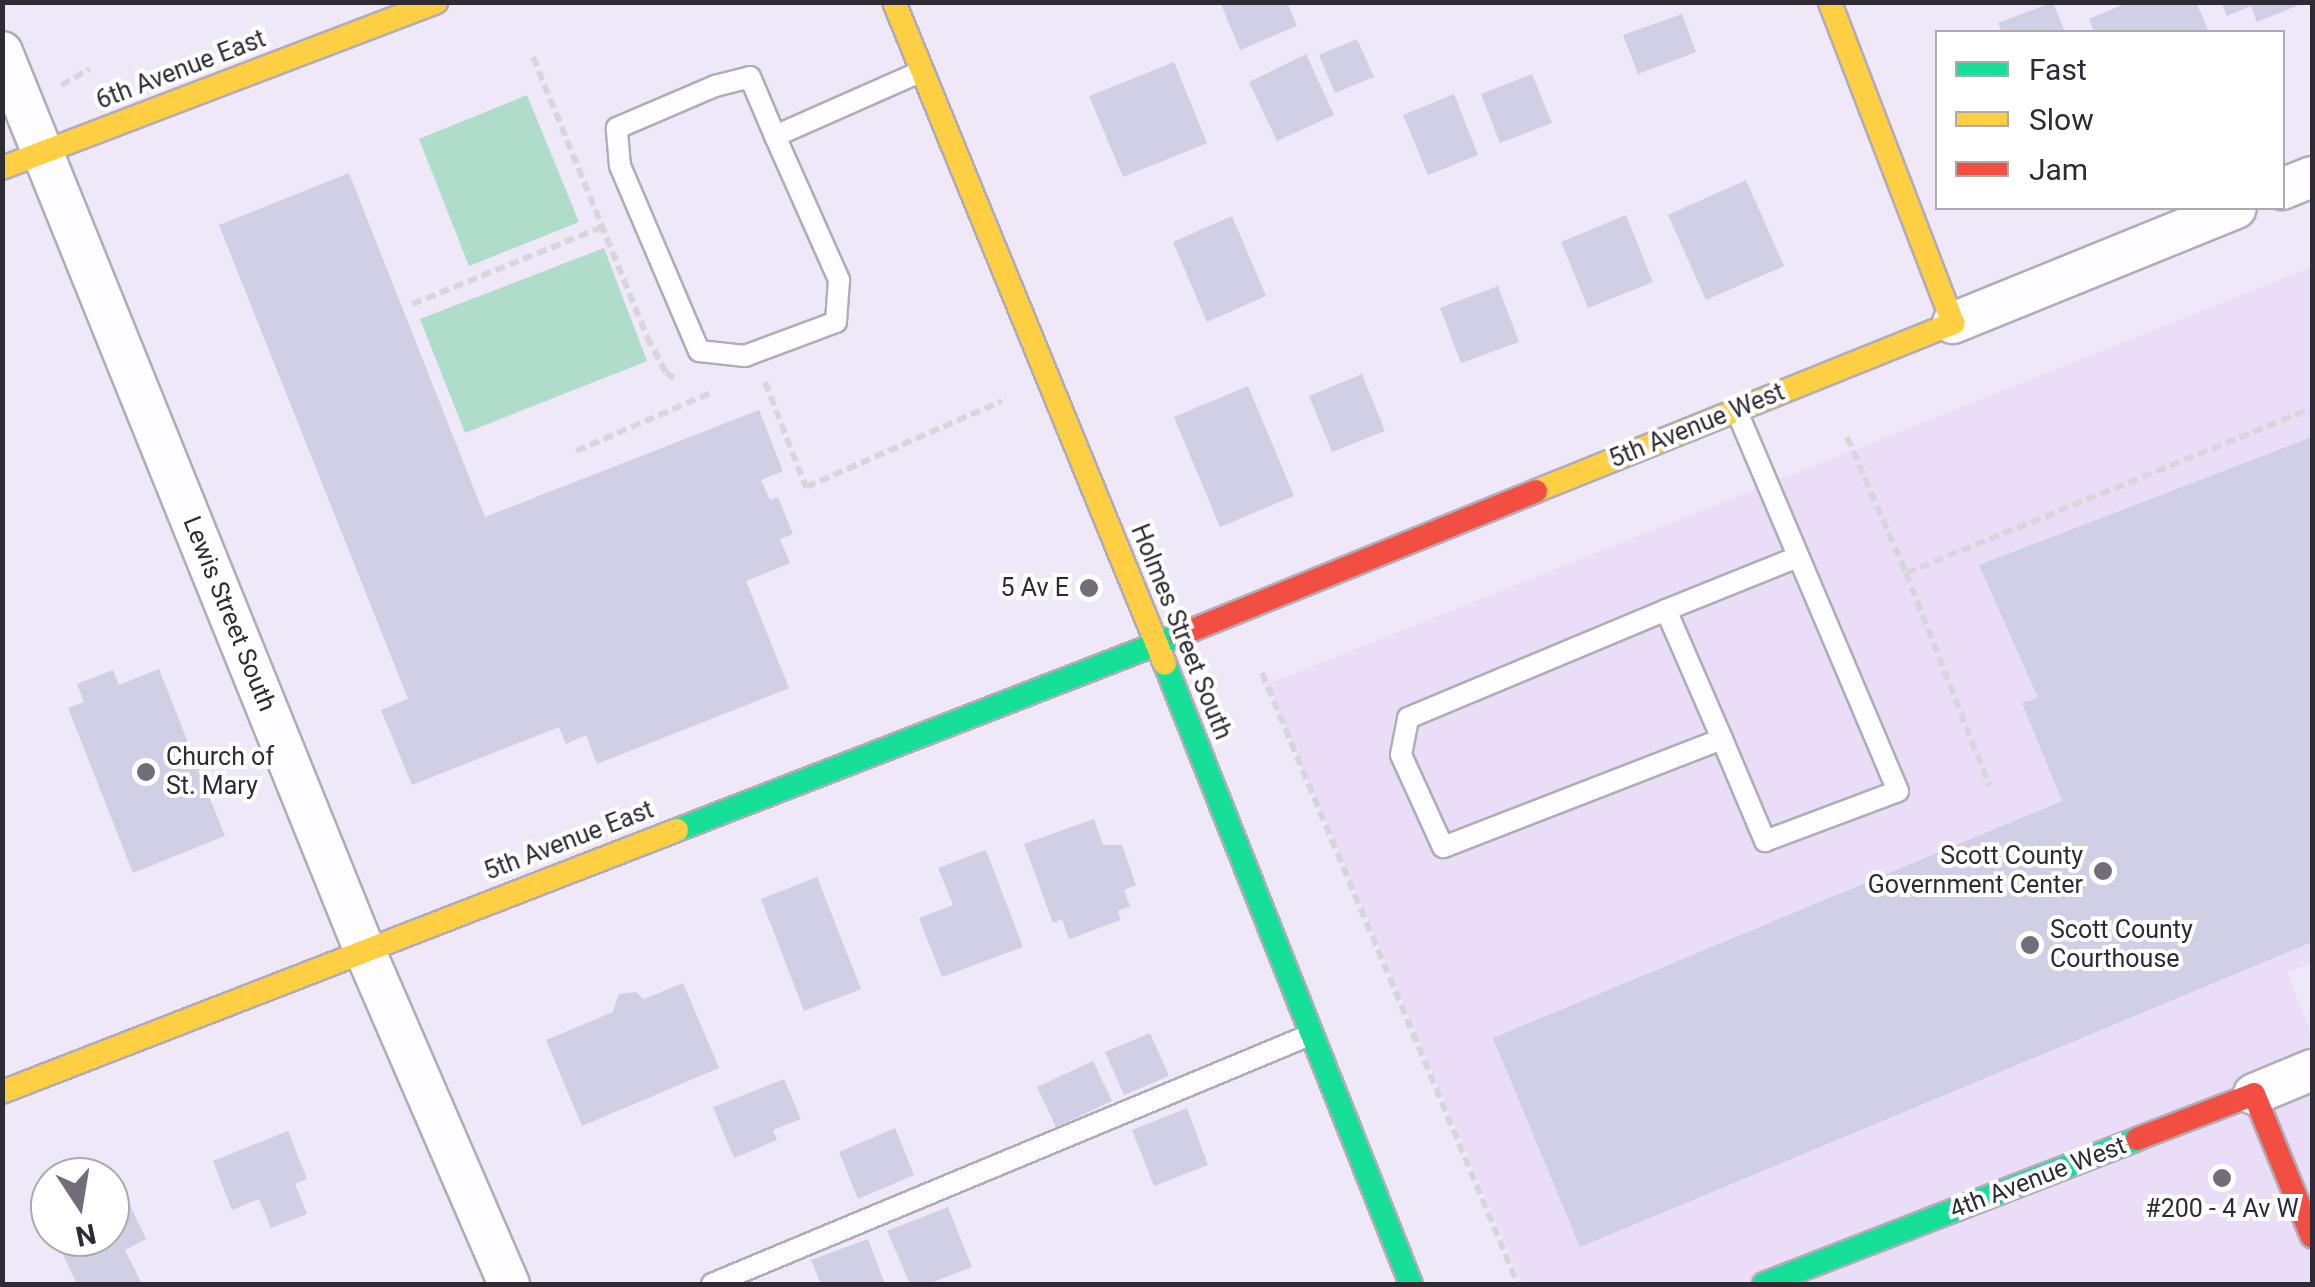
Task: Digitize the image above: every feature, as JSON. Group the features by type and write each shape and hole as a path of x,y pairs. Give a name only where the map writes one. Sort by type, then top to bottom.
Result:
{"street":[{"name":"6th Avenue East","path":"2,168 436,2"},
{"name":"Holmes Street South","path":"894,2 1157,644 1411,1284"},
{"path":"1830,2 1953,322"},
{"name":"Lewis Street South","path":"2,52 364,949 509,1284"},
{"path":"2285,188 2312,177"},
{"name":"5th Avenue West","path":"1157,644 2231,210"},
{"name":"5th Avenue East","path":"8,1089 1157,644"},
{"name":"4th Avenue West","path":"1764,1284 2312,1070"},
{"path":"2254,1094 2312,1236"}],"lane":[{"path":"775,136 922,71"},
{"path":"750,77 775,136 839,280 836,322 745,356 699,351 620,166 617,128 715,86 750,77"},
{"path":"1666,610 1765,841 1898,790 1736,410"},
{"path":"1722,739 1443,848 1401,755 1408,718 1798,558"},
{"path":"712,1284 1312,1034"},
{"path":"2,1062 8,1089"}],"path":[{"path":"412,304 603,227"},
{"path":"806,487 987,406 1051,385"},
{"path":"576,452 714,392"},
{"path":"1906,573 2312,408"},
{"path":"1847,436 1989,784"},
{"path":"1262,673 1518,1284"}],"shaded area":[{"path":"2312,267 2312,962 2287,973 2312,1035 2312,1284 1523,1284 1267,684"}],"green space":[{"path":"527,95 579,222 469,266 419,139"},
{"path":"604,248 647,361 465,433 420,319"}],"building":[{"path":"1220,2 1287,2 1297,26 1240,50"},
{"path":"2053,2 2064,30 2001,30 1998,23"},
{"path":"2129,2 2196,2 2208,30 2093,30 2089,19"},
{"path":"2221,2 2304,3 2257,22 2251,6 2227,16"},
{"path":"1682,14 1696,52 1638,74 1623,35"},
{"path":"1357,39 1374,77 1335,93 1319,55"},
{"path":"1306,54 1334,115 1277,141 1249,82"},
{"path":"1174,62 1207,143 1123,177 1089,96"},
{"path":"1532,74 1552,123 1500,143 1481,94"},
{"path":"1454,94 1478,155 1428,175 1403,115"},
{"path":"349,173 485,517 759,410 783,471 761,480 770,500 778,497 793,534 780,539 790,563 746,581 789,688 597,764 586,735 566,744 559,727 412,785 381,710 408,699 219,225"},
{"path":"1746,180 1784,266 1706,300 1668,215"},
{"path":"1626,215 1653,282 1588,308 1561,242"},
{"path":"1232,216 1266,296 1207,322 1173,242"},
{"path":"1498,286 1519,342 1461,363 1440,308"},
{"path":"1362,374 1385,431 1332,452 1309,396"},
{"path":"1248,386 1294,496 1220,527 1174,417"},
{"name":"Scott County Government Center","path":"2312,437 2312,942 1580,1247 1493,1038 2062,801 2022,703 2038,698 1979,565"},
{"name":"Church of St. Mary","path":"159,669 225,836 133,873 68,708 84,702 77,684 113,670 119,685"},
{"path":"1094,819 1103,845 1122,845 1136,885 1124,890 1130,906 1118,911 1121,920 1069,939 1062,919 1053,923 1024,844"},
{"path":"986,850 1023,947 942,977 919,918 953,905 938,868"},
{"path":"817,877 861,989 804,1011 761,899"},
{"path":"683,983 719,1068 582,1126 546,1040 613,1012 619,994 636,992 644,999"},
{"path":"1150,1033 1169,1076 1124,1095 1105,1052"},
{"path":"1093,1061 1112,1101 1056,1127 1037,1087"},
{"path":"784,1079 801,1119 773,1130 777,1140 734,1158 713,1107"},
{"path":"1187,1108 1208,1165 1154,1186 1132,1130"},
{"path":"895,1128 914,1175 858,1199 839,1152"},
{"path":"288,1131 307,1179 295,1184 307,1214 271,1228 259,1199 232,1210 213,1161"},
{"path":"130,1205 146,1239 130,1247"},
{"path":"948,1207 972,1267 928,1284 910,1284 887,1231"},
{"path":"868,1239 885,1284 821,1284 811,1260"},
{"path":"64,1257 128,1257 142,1284 77,1284"}],"traffic: fast":[{"path":"677,830 1180,635"},
{"path":"1165,664 1411,1284"},
{"path":"1764,1284 2137,1139"}],"traffic: slow":[{"path":"2,168 436,2"},
{"path":"894,2 1165,664"},
{"path":"1536,491 1953,323 1830,2"},
{"path":"2,1092 677,830"}],"traffic: jam":[{"path":"1180,635 1536,491"},
{"path":"2137,1139 2254,1094 2312,1237"}],"place":[{"name":"5 Av E","path":"1089,588"},
{"name":"Church of St. Mary","path":"146,772"},
{"name":"Scott County Government Center","path":"2103,871"},
{"name":"Scott County Courthouse","path":"2030,945"},
{"name":"#200 - 4 Av W","path":"2222,1178"}]}
